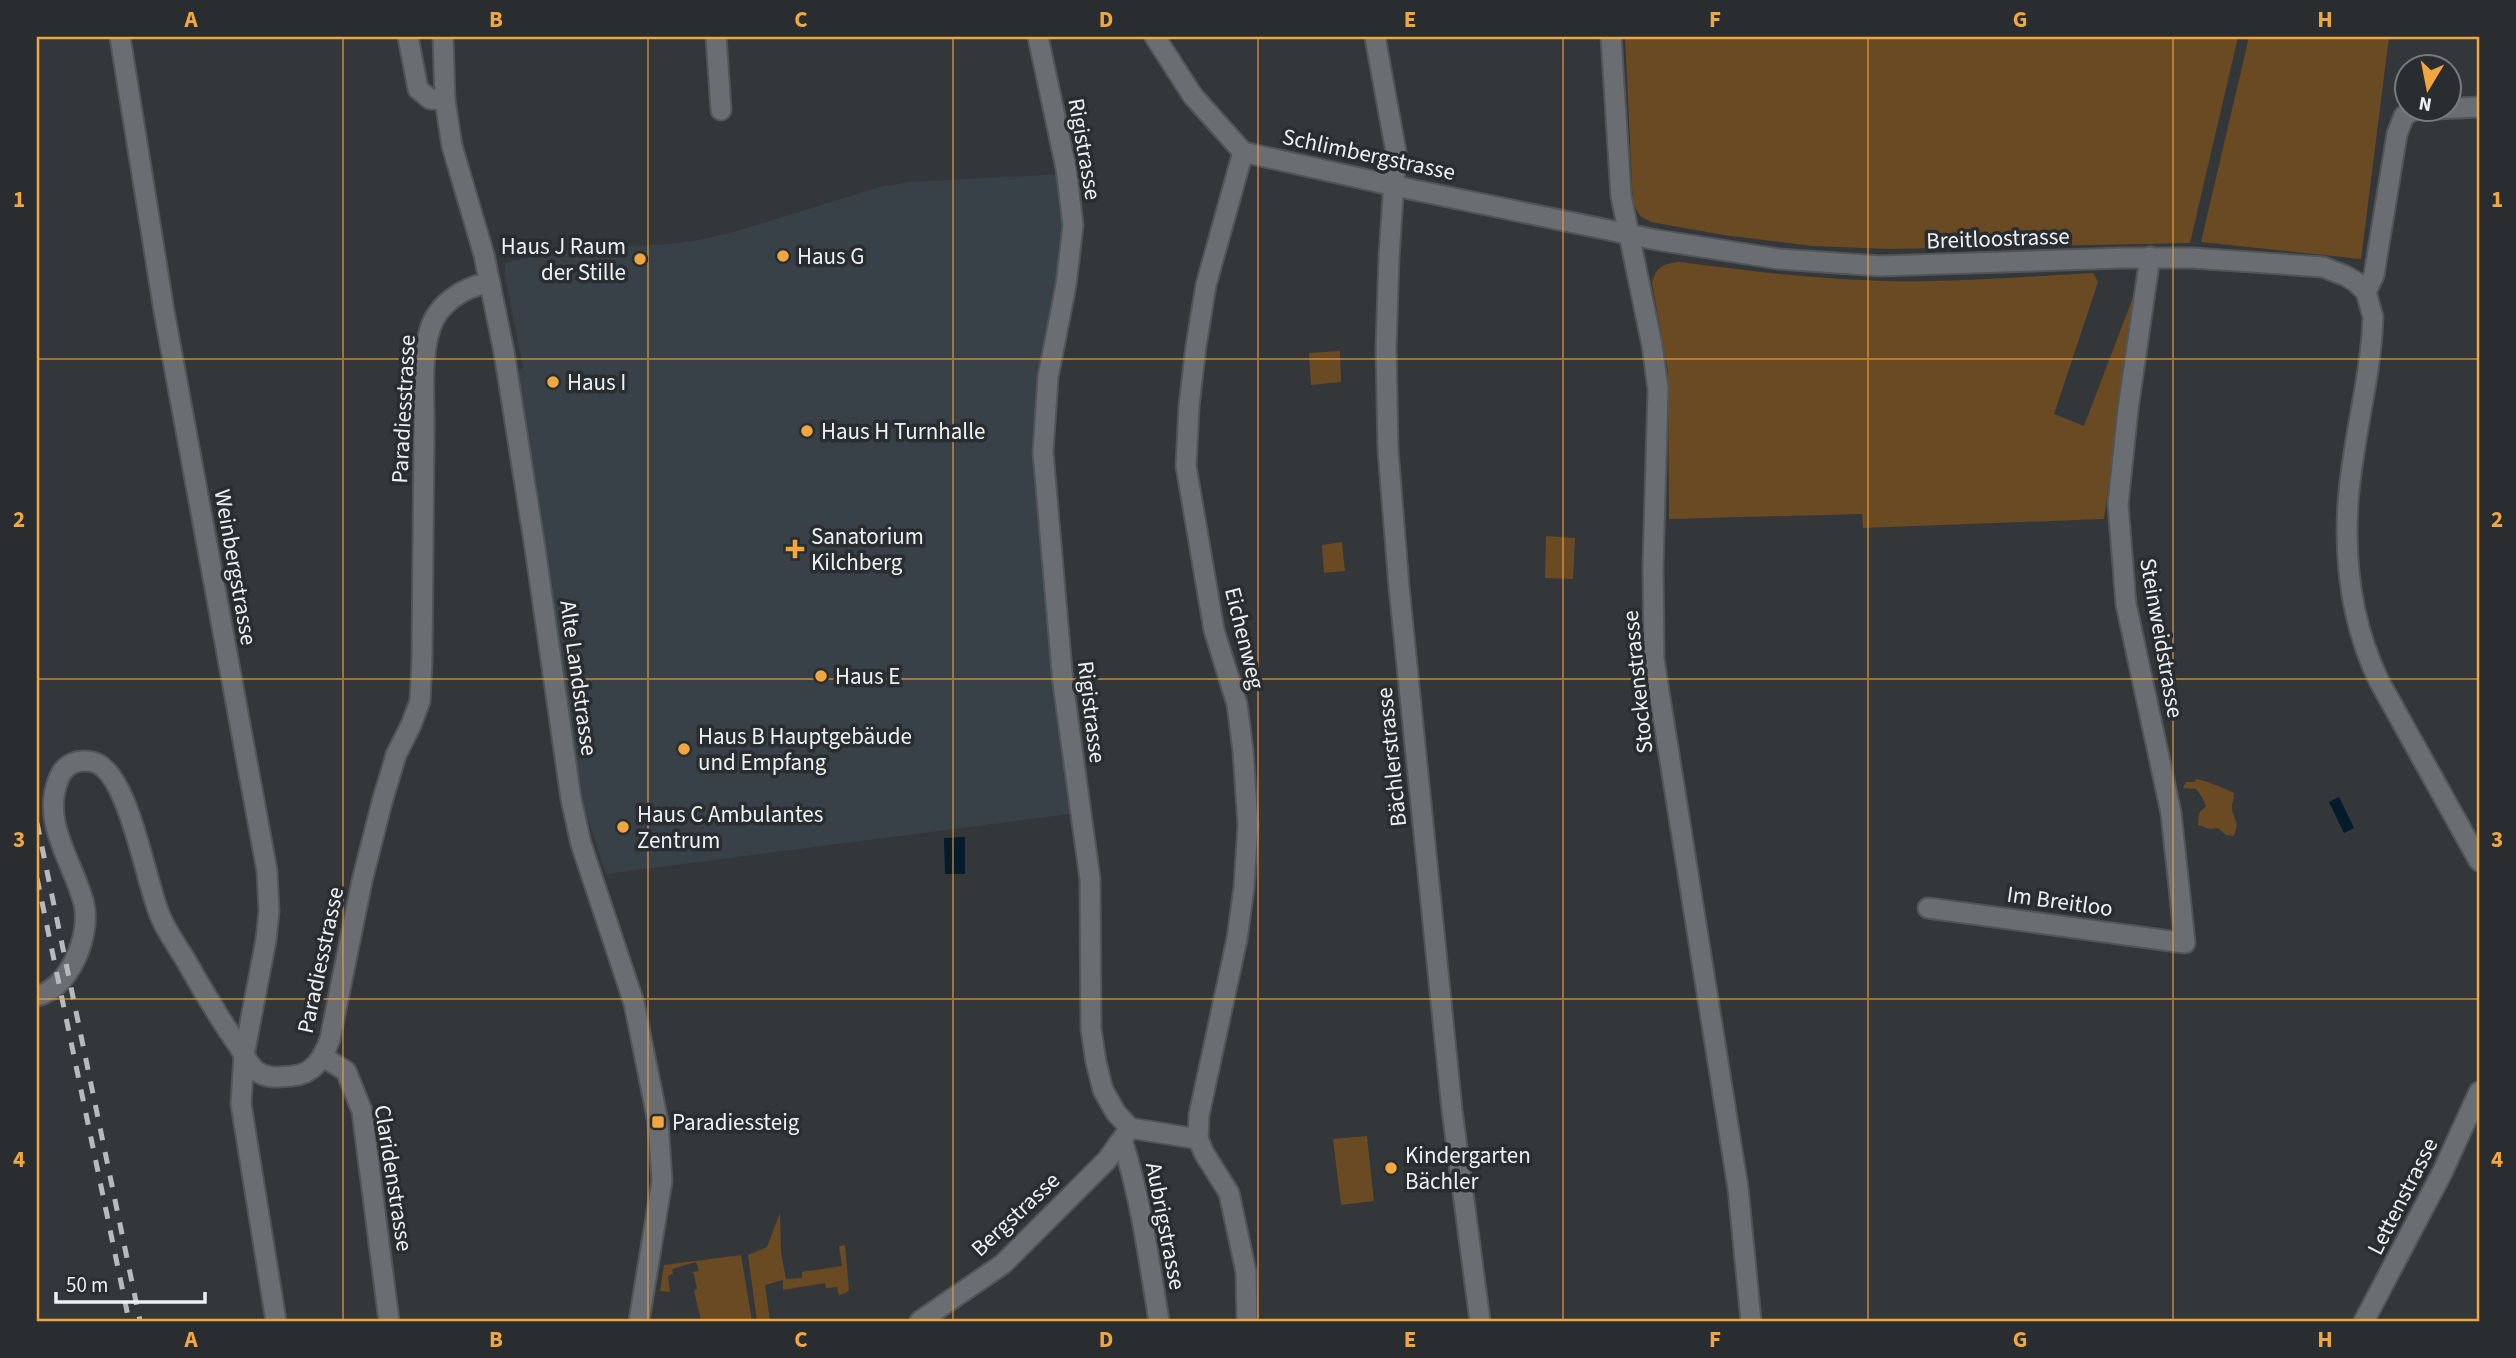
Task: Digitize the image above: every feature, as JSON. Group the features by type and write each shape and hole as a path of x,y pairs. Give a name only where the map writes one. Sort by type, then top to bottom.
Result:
{"street":[{"name":"Weinbergstrasse","path":"120,37 164,311 267,871 267,940 244,1055 241,1107 276,1321"},
{"path":"408,37 418,89 430,99 445,100"},
{"name":"Alte Landstrasse","path":"443,37 445,100 452,146 490,283 504,352 536,548 571,799 581,844 634,1003 657,1122 662,1181 639,1321"},
{"path":"716,37 721,110"},
{"name":"Rigistrasse","path":"1038,37 1066,168 1073,225 1066,285 1048,377 1043,452 1062,683 1090,879 1091,1030 1103,1090 1126,1134"},
{"path":"1155,37 1193,96 1243,152"},
{"name":"Bächlerstrasse","path":"1375,37 1396,152 1387,298 1388,450 1414,743 1452,1110 1480,1321"},
{"name":"Stockenstrasse","path":"1611,37 1617,164 1627,232 1653,345 1658,389 1653,567 1654,660 1738,1188 1751,1321"},
{"path":"2479,107 2414,110 2404,116 2397,135 2374,275 2366,292 2374,317 2373,333 2348,502 2349,587 2366,649 2379,681 2479,861"},
{"name":"Schlimbergstrasse","path":"1243,152 1395,186 1627,232"},
{"name":"Eichenweg","path":"1198,1139 1199,1115 1237,939 1248,824 1237,704 1214,630 1186,466 1188,418 1206,285 1243,152"},
{"name":"Breitloostrasse","path":"1627,232 1657,240 1779,259 1880,266 2150,257 2323,267 2346,275 2366,292"},
{"name":"Steinweidstrasse","path":"2150,257 2128,409 2118,504 2126,604 2171,813 2185,943"},
{"name":"Paradiesstrasse","path":"272,1077 304,1075 323,1057 330,1039 362,881 382,802 396,755 420,701 425,375 430,327 443,308 459,293 475,285 490,283"},
{"path":"37,996 50,991 74,962 84,931 84,904 56,826 55,794 62,770 72,762 97,763 108,769 126,803 161,918 219,1019 244,1055 256,1071 272,1077"},
{"name":"Im Breitloo","path":"1928,908 2185,943"},
{"name":"Claridenstrasse","path":"323,1057 346,1072 362,1111 389,1321"},
{"path":"241,1107 255,1085 272,1077"},
{"name":"Lettenstrasse","path":"2364,1321 2442,1172 2479,1092"},
{"path":"1126,1134 1198,1139 1229,1194 1246,1272 1247,1321"},
{"name":"Bergstrasse","path":"920,1321 1003,1264 1107,1160 1126,1134"},
{"name":"Aubrigstrasse","path":"1126,1134 1159,1321"}],"shaded area":[{"path":"1625,37 2238,37 2190,243 1890,249 1813,246 1724,235 1651,222 1640,216 1633,203"},
{"path":"2249,37 2389,37 2361,259 2201,242"},
{"name":"Sanatorium Kilchberg","path":"1063,174 1067,211 1043,376 1077,813 606,874 589,822 584,821 571,745 556,616 516,374 523,367 505,263 556,251 704,239 880,187 910,182"},
{"path":"1680,262 1838,279 1900,281 2093,273 2098,282 2054,414 2084,426 2135,292 2104,519 1863,528 1862,514 1669,519 1668,371 1652,283 1661,267"},
{"path":"1340,351 1341,382 1311,385 1309,353"},
{"path":"1546,536 1575,538 1573,579 1545,578"},
{"path":"1342,542 1345,571 1324,573 1322,545"},
{"path":"2196,779 2234,793 2234,836 2226,835 2218,828 2210,829 2198,825 2199,813 2206,806 2196,789 2183,788 2186,782 2195,782"},
{"path":"1367,1136 1374,1201 1341,1205 1333,1139"},
{"path":"780,1213 781,1252 786,1279 802,1278 802,1272 842,1266 839,1246 845,1245 849,1290 839,1295 837,1287 826,1288 825,1283 783,1290 783,1280 765,1285 770,1321 757,1321 748,1255 767,1247"},
{"path":"741,1255 752,1321 701,1321 694,1290 697,1289 694,1274 691,1272 699,1271 696,1262 672,1269 673,1274 668,1276 670,1292 660,1291 664,1265"}],"water":[{"path":"2339,797 2354,828 2344,833 2329,802"},
{"path":"965,837 965,874 945,874 944,838"}],"railway":[{"path":"37,823 140,1321"},
{"path":"37,878 129,1321"}],"place":[{"name":"Haus G","path":"783,256"},
{"name":"Haus J Raum der Stille","path":"640,259"},
{"name":"Haus I","path":"553,382"},
{"name":"Haus H Turnhalle","path":"807,431"},
{"name":"Sanatorium Kilchberg","path":"795,549"},
{"name":"Haus E","path":"821,676"},
{"name":"Haus B Hauptgebäude und Empfang","path":"684,749"},
{"name":"Haus C Ambulantes Zentrum","path":"623,827"},
{"name":"Paradiessteig","path":"658,1122"},
{"name":"Kindergarten Bächler","path":"1391,1168"}]}
